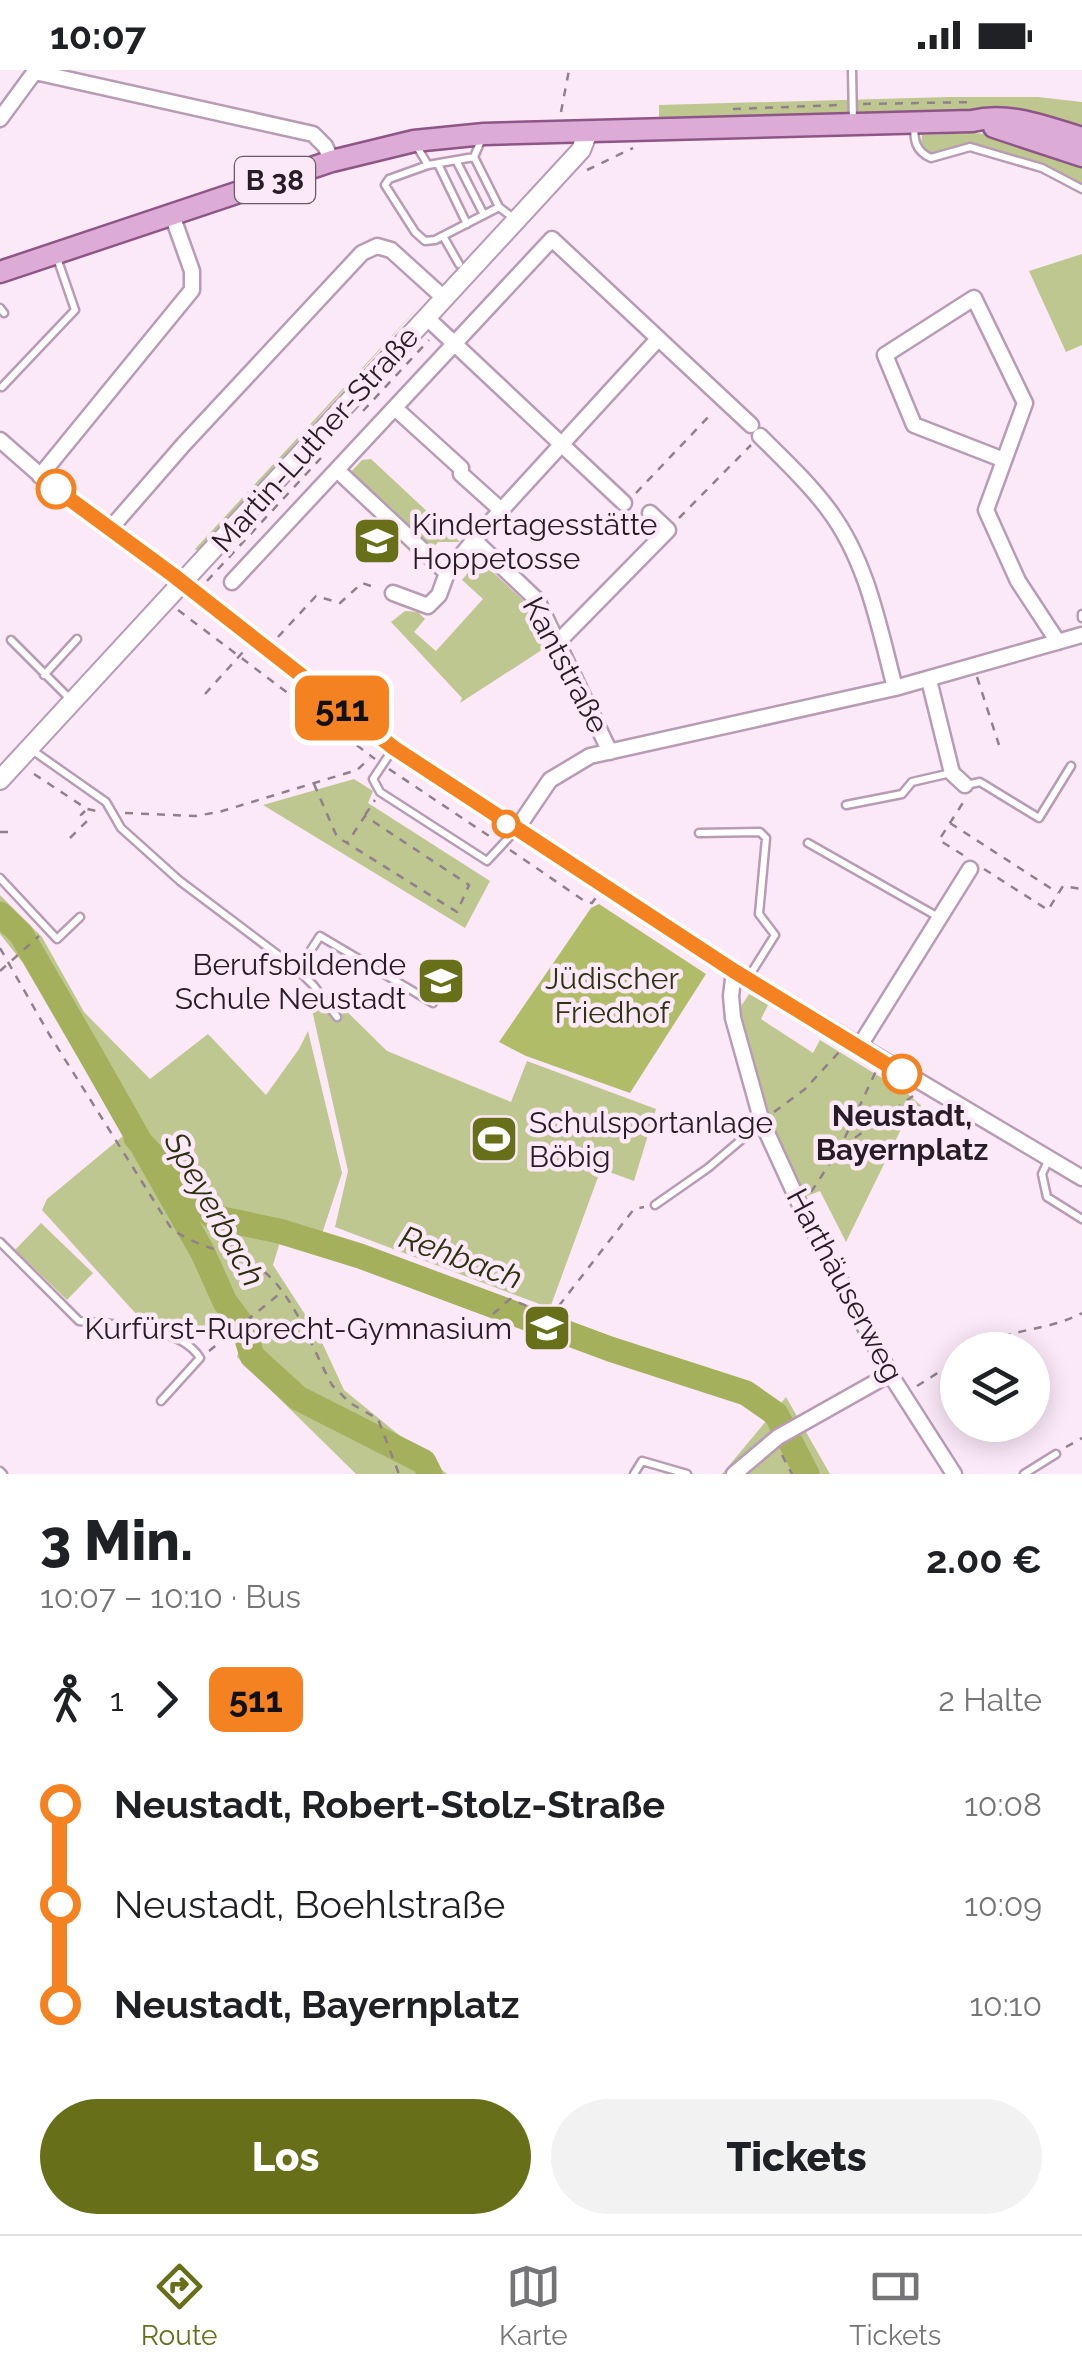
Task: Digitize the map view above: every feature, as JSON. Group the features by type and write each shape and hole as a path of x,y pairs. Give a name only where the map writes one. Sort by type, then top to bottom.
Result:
{"main road":[{"name":"B 38","path":"0,272 332,161 414,142 484,134 1010,118 1082,138"},
{"name":"B 38","path":"972,121 1082,156"}],"street":[{"path":"0,119 36,71 313,134 332,161"},
{"name":"Martin-Luther-Straße","path":"0,780 188,588 431,322 444,298 580,150 588,132"},
{"path":"40,476 192,290 192,271 172,215"},
{"name":"Martin-Luther-Straße","path":"232,582 552,239 756,430 831,512 867,582 895,688"},
{"path":"110,530 184,444 362,253 378,246 390,250 444,298"},
{"path":"1004,460 914,426 885,355 974,298 1025,403 986,510 1018,580 1058,642"},
{"name":"Martin-Luther-Straße","path":"431,322 626,503"},
{"path":"393,594 428,606 439,595 447,573 474,540 658,338"},
{"path":"396,409 462,468 461,474 501,510"},
{"path":"0,440 40,476 394,748 741,975 1082,1178"},
{"name":"Martin-Luther-Straße","path":"337,470 447,573"},
{"path":"559,641 668,530 650,513"},
{"name":"Kantstraße","path":"474,540 537,600 610,752"},
{"path":"516,830 538,794 561,770 590,756 929,680 1082,635"},
{"path":"929,680 952,772 965,785"},
{"path":"854,1044 941,919 970,869"},
{"name":"Harthäuserweg","path":"741,975 731,996 734,1018 762,1122 800,1205 890,1374 954,1474"},
{"path":"734,1474 776,1438 890,1374"}],"lane":[{"path":"852,70 853,124"},
{"path":"914,123 916,145 931,158 970,146 1042,168 1082,189"},
{"path":"474,157 484,134"},
{"path":"414,142 433,165 467,224"},
{"path":"474,157 499,207 517,221"},
{"path":"474,157 388,179 386,185 424,241 499,207"},
{"path":"457,162 484,215"},
{"path":"442,236 459,264"},
{"path":"2,387 75,310 55,254"},
{"path":"44,674 77,639"},
{"path":"10,640 74,703"},
{"path":"394,748 373,779 380,792 487,861 516,830"},
{"path":"31,749 106,802 121,828 154,860 298,970 337,1017"},
{"path":"965,785 980,782 1039,818 1072,766"},
{"path":"846,805 902,794 912,782 952,772"},
{"path":"698,833 760,832 766,838 759,914 775,935 741,975"},
{"path":"808,842 941,919"},
{"path":"0,878 57,939 80,917"},
{"path":"298,970 320,936 433,1003"},
{"path":"656,1205 762,1122"},
{"path":"1049,1160 1042,1174 1048,1197 1082,1218"},
{"path":"0,1242 78,1321 139,1326 192,1346 200,1358 162,1401"},
{"path":"1024,1474 1056,1454"},
{"path":"634,1474 638,1464 648,1461 687,1474"}],"path":[{"path":"560,133 569,70"},
{"path":"583,171 638,146"},
{"path":"357,418 431,339 431,322"},
{"path":"654,544 634,525 632,506 626,503 724,400"},
{"path":"668,530 756,430"},
{"path":"188,588 214,576 320,458"},
{"path":"204,694 239,656 261,644 316,596 340,603 362,582 393,594"},
{"path":"176,609 381,764 586,902 592,903 604,887"},
{"path":"974,666 999,745"},
{"path":"34,774 87,809 113,814 194,816 357,770 372,757"},
{"path":"314,784 337,838 457,912 469,884 364,816"},
{"path":"965,785 968,794 940,840 1048,910 1063,886 1082,889"},
{"path":"346,844 380,792"},
{"path":"70,838 87,821 80,815 87,809"},
{"path":"950,823 1059,893"},
{"path":"0,832 10,832"},
{"path":"0,971 36,938"},
{"path":"0,948 49,1034 171,1228 188,1240 264,1270 283,1292 332,1385 350,1403 378,1419 398,1474"},
{"path":"762,1122 854,1044"},
{"path":"800,1205 840,1148 880,1060"},
{"path":"840,1148 892,1108 928,1089"},
{"path":"493,1314 510,1299 551,1316 634,1209 656,1205"},
{"path":"200,1358 283,1292"},
{"path":"1018,1332 1061,1324 1082,1313"},
{"path":"903,1395 940,1371"},
{"path":"776,1438 792,1474"},
{"path":"1056,1454 1082,1438"}],"green space":[{"path":"1038,97 1082,102 1082,134 999,113 659,120 659,105"},
{"path":"992,134 1082,160 1082,184 1043,163 969,142 928,154 921,144 922,135"},
{"path":"1082,254 1082,345 1066,352 1029,271"},
{"path":"423,302 198,551 195,549"},
{"path":"371,459 460,542 438,542 430,552 349,474 362,460"},
{"path":"476,563 483,563 524,601 548,646 460,703 462,698 391,622 405,611 418,612 425,619 414,632 436,651 483,599 462,580"},
{"path":"354,779 373,791 368,803 490,881 465,928 263,805"},
{"path":"0,895 42,937 84,1012 150,1079 208,1034 266,1095 308,1031 342,1173 321,1237 286,1222 273,1265 319,1336 344,1390 447,1474 356,1474 237,1357 244,1335 235,1325 205,1328 137,1315 42,1210 47,1199 123,1136 23,963 0,934"},
{"name":"Jüdischer Friedhof","path":"599,904 706,974 630,1093 526,1056 499,1042 591,908"},
{"name":"Schulsportanlage Böbig","path":"328,993 387,1051 511,1102 527,1061 656,1109 634,1181 601,1169 550,1308 335,1227 348,1171 312,1010"},
{"path":"749,994 768,1005 761,1019 813,1053 820,1040 924,1108 906,1119 846,1242 820,1191 802,1198 773,1132 752,1073 740,1023 741,1007"},
{"path":"41,1223 93,1273 67,1300 15,1250"},
{"path":"786,1397 830,1474 722,1474"}],"waterway":[{"name":"Speyerbach","path":"0,914 21,934 90,1053 203,1253 225,1302 243,1326 252,1356 298,1398 424,1462 430,1474"},
{"name":"Rehbach","path":"136,1138 213,1217 279,1231 360,1256 610,1349 746,1393 776,1414 807,1474"}],"bus line":[{"name":"511","path":"56,489 394,748 734,971 902,1074"}],"place":[{"name":"Kindertagesstätte Hoppetosse","path":"377,541"},
{"name":"Berufsbildende Schule Neustadt","path":"441,981"},
{"name":"Neustadt, Bayernplatz","path":"902,1074"},
{"name":"Schulsportanlage Böbig","path":"494,1139"},
{"name":"Kurfürst-Ruprecht-Gymnasium","path":"547,1328"}]}
